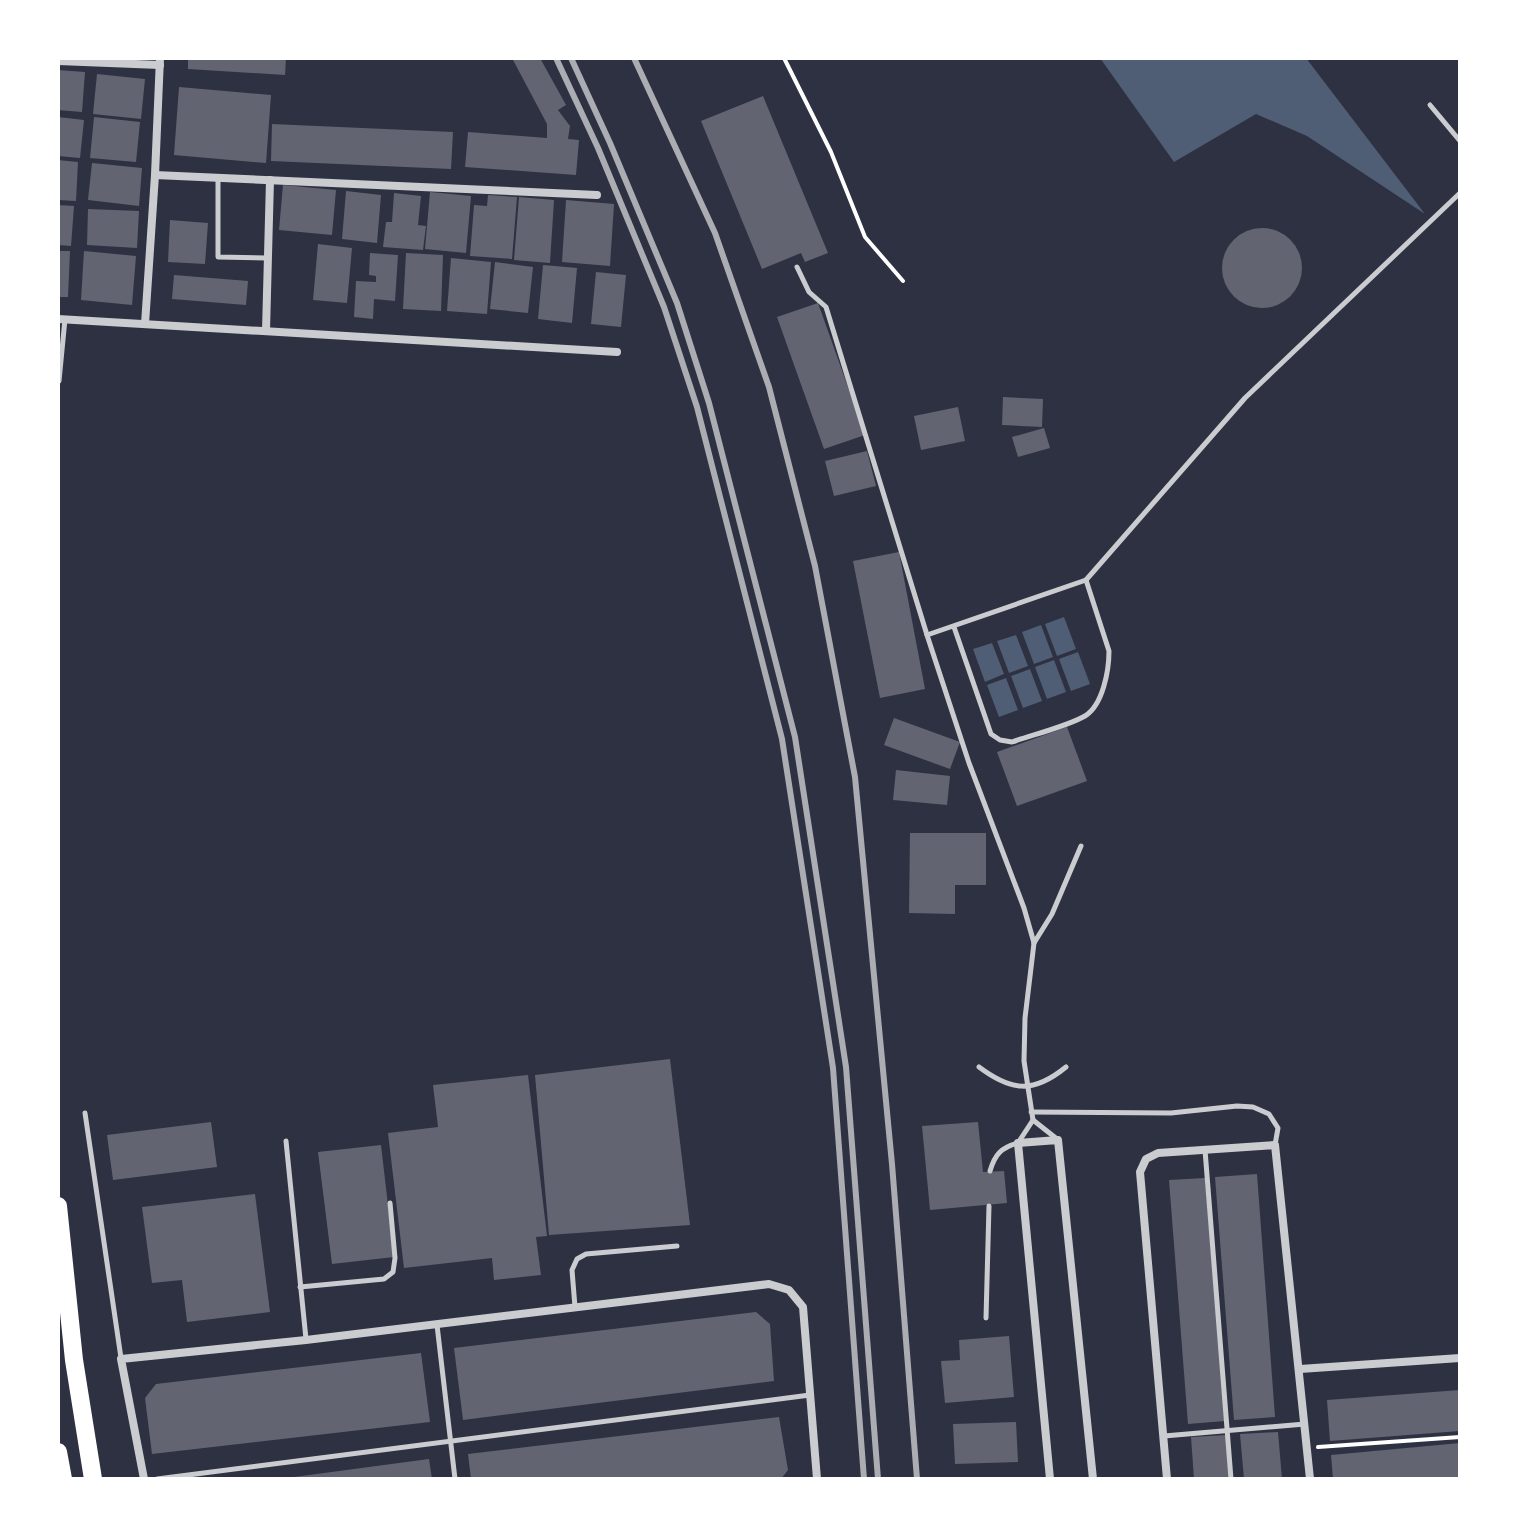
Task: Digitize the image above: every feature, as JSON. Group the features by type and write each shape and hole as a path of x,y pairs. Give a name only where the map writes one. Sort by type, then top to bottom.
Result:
{"highway":[{"path":"58,1206 74,1360 93,1479"},
{"path":"58,1452 63,1479"}],"street":[{"path":"58,61 160,62 145,324"},
{"path":"155,175 597,195"},
{"path":"266,331 270,180"},
{"path":"62,319 617,352"},
{"path":"1050,1479 1018,1143 1058,1140 1093,1479"},
{"path":"1167,1479 1140,1172 1146,1159 1158,1153 1275,1145 1310,1479"},
{"path":"144,1479 121,1359 437,1325 769,1284 789,1290 803,1307 817,1479"},
{"path":"1300,1369 1460,1358"}],"lane":[{"path":"1430,105 1460,141"},
{"path":"218,178 218,257 268,258"},
{"path":"927,635 1086,580 1245,398 1460,193"},
{"path":"797,267 809,292 826,307 969,763 1024,908 1034,943 1025,1018 1026,1086 1033,1120 1058,1140"},
{"path":"59,381 62,319"},
{"path":"954,627 991,734 1000,740 1012,742 1085,716 1099,699 1109,663 1109,651 1086,580"},
{"path":"1034,943 1052,914 1081,846"},
{"path":"979,1067 1009,1086 1026,1086 1052,1079 1066,1067"},
{"path":"1031,1112 1171,1113 1253,1107 1269,1114 1278,1128 1275,1145"},
{"path":"85,1113 121,1359"},
{"path":"990,1171 995,1156 1005,1147 1018,1143 1033,1120"},
{"path":"286,1141 306,1340"},
{"path":"1205,1149 1231,1479"},
{"path":"300,1287 384,1279 393,1272 395,1258 390,1203"},
{"path":"986,1318 989,1206"},
{"path":"575,1307 572,1270 577,1259 586,1254 677,1246"},
{"path":"437,1325 455,1479"},
{"path":"157,1479 810,1395"},
{"path":"1163,1436 1305,1424"}],"path":[{"path":"784,58 831,152 865,237 903,281"},
{"path":"1307,1448 1460,1437"}],"water":[{"path":"1100,58 1306,58 1425,214 1307,136 1256,114 1174,162"},
{"path":"1064,617 1076,649 1057,656 1045,624"},
{"path":"1041,625 1053,657 1034,664 1022,632"},
{"path":"1016,635 1028,666 1009,673 997,641"},
{"path":"992,643 1004,674 985,682 973,649"},
{"path":"1078,652 1090,684 1071,691 1059,659"},
{"path":"1054,660 1066,692 1047,699 1035,667"},
{"path":"1030,669 1042,701 1023,708 1011,676"},
{"path":"1006,678 1018,710 999,717 987,685"}],"building":[{"path":"188,58 286,58 285,75 188,69"},
{"path":"512,58 540,58 566,105 558,110 570,126 568,139 579,140 576,175 465,167 468,132 547,138 547,124"},
{"path":"58,70 85,72 82,112 58,110"},
{"path":"97,74 145,79 141,119 93,114"},
{"path":"179,87 271,95 266,163 174,155"},
{"path":"763,96 828,253 805,262 801,253 762,269 701,121"},
{"path":"58,117 84,120 80,158 58,156"},
{"path":"94,117 140,122 136,162 90,158"},
{"path":"272,124 453,132 451,169 271,161"},
{"path":"58,160 78,162 76,201 58,200"},
{"path":"92,163 142,168 139,206 88,200"},
{"path":"283,185 336,190 332,235 279,230"},
{"path":"346,191 381,195 377,243 342,239"},
{"path":"430,192 471,196 466,253 425,249"},
{"path":"394,193 421,196 418,225 426,226 423,250 383,247 386,222 392,222"},
{"path":"488,195 517,197 512,259 470,256 474,205 487,206"},
{"path":"519,197 554,200 550,263 514,260"},
{"path":"566,200 614,204 610,266 562,262"},
{"path":"58,205 74,206 71,246 58,245"},
{"path":"88,209 139,211 137,248 87,245"},
{"path":"170,220 208,223 205,264 168,262"},
{"path":"1254,228 1270,228 1291,239 1302,260 1302,276 1291,297 1270,308 1254,308 1240,302 1228,290 1222,276 1222,260 1228,246 1240,234"},
{"path":"318,244 352,248 347,303 313,300"},
{"path":"58,251 70,251 68,297 58,297"},
{"path":"84,251 136,256 132,305 81,300"},
{"path":"370,253 398,255 395,301 374,299 373,319 354,317 356,281 376,282 376,276 369,275"},
{"path":"406,253 443,255 441,311 403,309"},
{"path":"451,258 491,262 487,314 447,311"},
{"path":"495,262 533,267 528,313 490,309"},
{"path":"543,265 577,268 572,323 538,319"},
{"path":"596,272 626,275 621,327 591,324"},
{"path":"174,275 248,281 246,305 172,299"},
{"path":"818,303 865,435 824,449 777,317"},
{"path":"1003,397 1043,399 1042,427 1002,425"},
{"path":"958,407 965,441 921,450 914,416"},
{"path":"1044,428 1050,448 1018,457 1012,437"},
{"path":"867,451 876,486 834,496 825,461"},
{"path":"899,552 925,689 880,698 853,561"},
{"path":"894,718 960,742 950,769 884,745"},
{"path":"1067,727 1087,781 1017,806 997,752"},
{"path":"896,770 950,776 947,805 893,800"},
{"path":"910,833 986,833 986,885 955,885 955,914 909,913"},
{"path":"670,1059 690,1225 549,1235 535,1075"},
{"path":"528,1075 547,1236 536,1237 541,1275 494,1280 492,1258 404,1268 388,1133 438,1127 433,1085"},
{"path":"211,1122 217,1167 113,1180 107,1135"},
{"path":"978,1122 983,1172 1004,1171 1007,1203 930,1210 922,1126"},
{"path":"381,1145 394,1257 332,1264 318,1152"},
{"path":"1257,1174 1275,1417 1234,1420 1215,1177"},
{"path":"1205,1178 1225,1421 1188,1424 1169,1180"},
{"path":"255,1194 270,1312 187,1322 182,1280 152,1283 142,1207"},
{"path":"756,1312 770,1324 774,1381 463,1420 454,1348"},
{"path":"1009,1336 1014,1397 945,1403 941,1361 960,1360 959,1340"},
{"path":"421,1353 430,1422 152,1454 145,1398 156,1384"},
{"path":"1460,1390 1460,1431 1330,1441 1327,1400"},
{"path":"779,1417 788,1470 781,1479 471,1479 468,1454"},
{"path":"1016,1422 1018,1462 955,1464 953,1424"},
{"path":"1278,1432 1282,1479 1244,1479 1240,1434"},
{"path":"1227,1435 1230,1479 1194,1479 1191,1437"},
{"path":"1460,1443 1460,1479 1333,1479 1331,1455"},
{"path":"429,1459 432,1479 294,1479 294,1477"}],"railway":[{"path":"556,58 598,148 664,307 697,407 782,739 833,1068 864,1479"},
{"path":"571,58 677,303 709,403 795,737 846,1067 878,1479"},
{"path":"634,58 715,233 769,387 815,566 855,777 892,1164 917,1479"}]}
